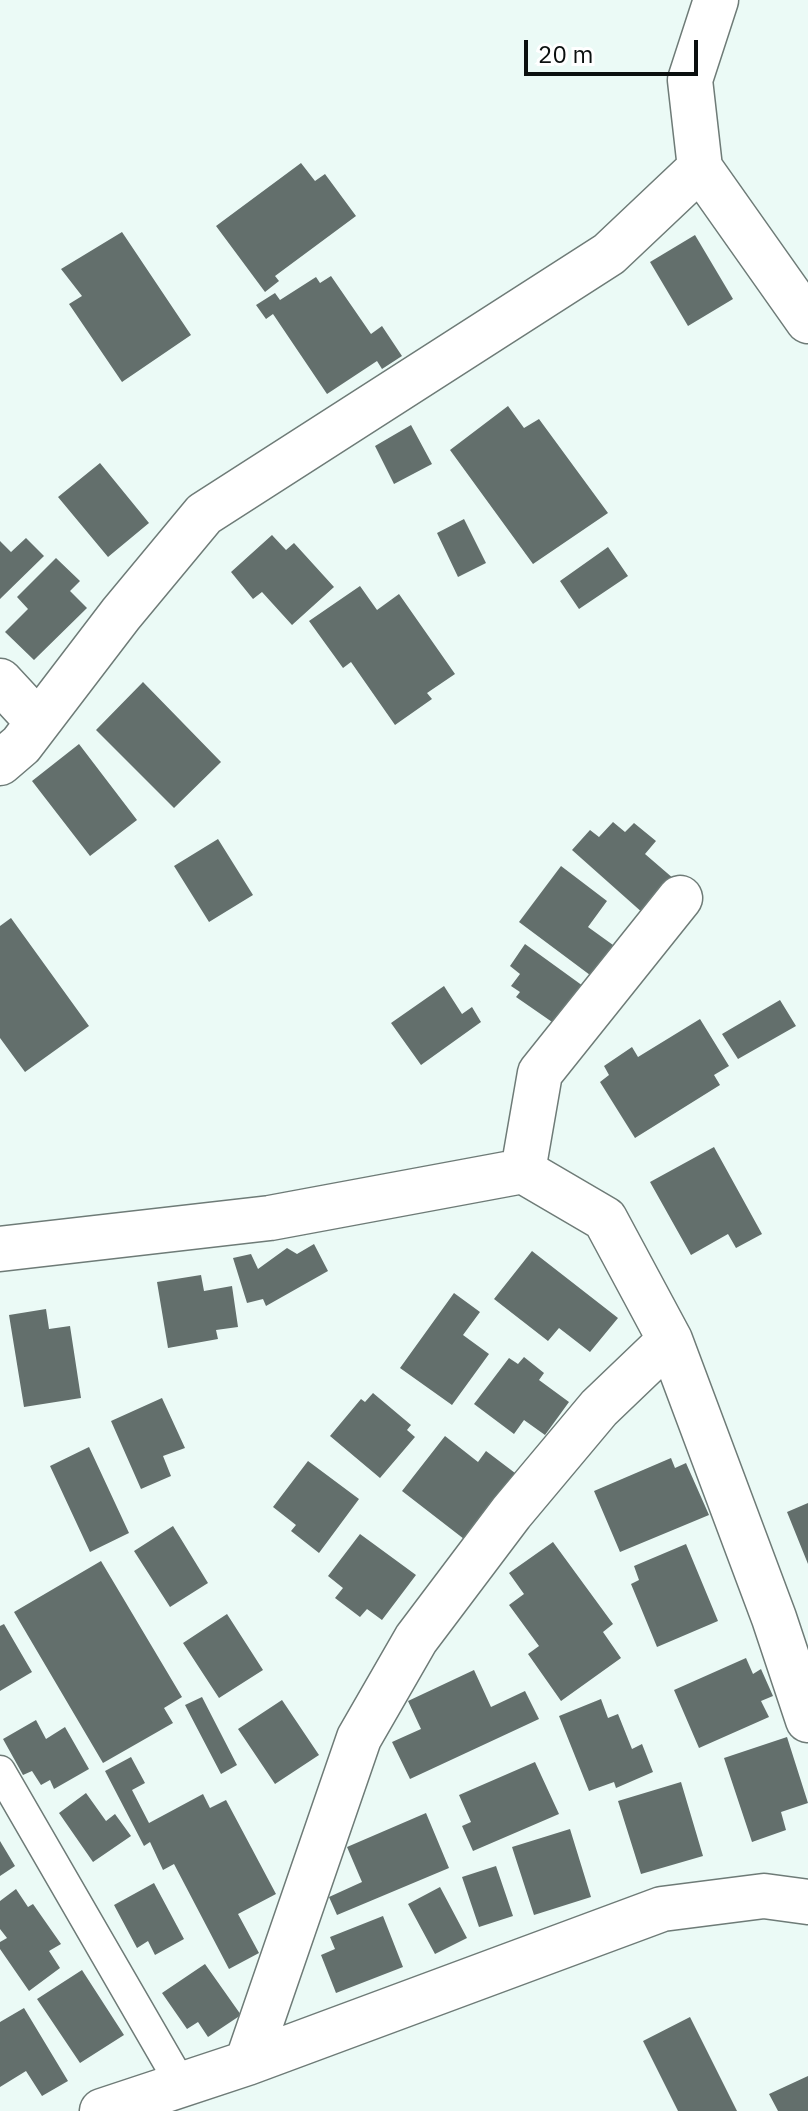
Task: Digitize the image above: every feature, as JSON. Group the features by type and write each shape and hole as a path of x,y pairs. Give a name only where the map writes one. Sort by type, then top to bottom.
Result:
{"street":[{"path":"716,0 690,80 700,168 808,321"},
{"path":"0,763 21,745 121,614 204,514 609,254 700,168"},
{"path":"0,681 38,722"},
{"path":"523,1171 540,1073 680,898"},
{"path":"0,1249 270,1218 523,1171 605,1219 670,1340 774,1618 808,1720"},
{"path":"247,2063 359,1738 416,1639 511,1513 599,1408 670,1340"},
{"path":"102,2111 247,2063 662,1909 764,1896 808,1902"}],"lane":[{"path":"0,1771 181,2084"}],"building":[{"path":"301,163 315,181 325,174 356,216 275,276 279,281 265,292 216,226"},
{"path":"122,232 191,335 122,382 69,304 82,296 61,269"},
{"path":"695,235 733,299 688,326 650,262"},
{"path":"331,276 371,334 382,326 402,356 382,369 377,361 327,394 273,314 266,319 256,305 275,293 280,300 316,277 320,283"},
{"path":"508,406 524,428 539,419 608,513 533,564 450,450"},
{"path":"411,425 432,464 394,484 375,446"},
{"path":"100,463 149,523 108,557 58,497"},
{"path":"464,519 486,563 458,577 437,533"},
{"path":"272,535 286,550 294,543 334,587 292,625 262,592 253,599 231,572"},
{"path":"26,538 44,556 0,599 0,541 11,552"},
{"path":"608,547 628,576 579,609 560,581"},
{"path":"56,558 80,581 70,591 87,608 34,660 5,632 28,609 17,597"},
{"path":"360,586 377,610 399,594 455,674 427,693 432,699 395,725 351,662 343,668 309,621"},
{"path":"143,682 221,762 174,808 96,730"},
{"path":"79,744 137,820 90,856 32,781"},
{"path":"613,822 625,832 634,823 656,841 645,854 674,879 644,914 572,850 590,830 599,837"},
{"path":"218,839 253,895 209,922 174,866"},
{"path":"561,866 607,901 588,927 613,945 590,975 519,922"},
{"path":"11,918 89,1026 25,1072 0,1038 0,926"},
{"path":"525,944 583,986 555,1024 516,997 520,992 511,986 520,974 510,966"},
{"path":"444,986 462,1014 472,1007 481,1022 421,1065 391,1023"},
{"path":"780,1000 796,1026 738,1059 722,1034"},
{"path":"700,1019 729,1066 714,1075 720,1085 635,1138 600,1082 609,1075 604,1066 632,1047 638,1057"},
{"path":"714,1147 762,1234 736,1248 728,1234 691,1255 650,1182"},
{"path":"314,1244 328,1271 266,1306 263,1299 247,1303 233,1258 251,1254 258,1269 287,1248 297,1254"},
{"path":"532,1251 618,1318 590,1352 559,1328 548,1341 494,1299"},
{"path":"201,1275 204,1291 232,1286 238,1327 216,1330 218,1339 168,1348 157,1282"},
{"path":"454,1293 480,1312 463,1335 489,1354 452,1405 400,1368"},
{"path":"46,1309 49,1329 70,1326 81,1398 24,1407 9,1315"},
{"path":"524,1357 544,1373 539,1380 569,1402 545,1435 524,1420 514,1434 474,1404 509,1358 518,1364"},
{"path":"373,1393 411,1425 407,1430 415,1437 380,1478 330,1436 361,1399 365,1402"},
{"path":"162,1398 185,1448 163,1456 171,1476 141,1489 111,1421"},
{"path":"445,1436 478,1462 486,1451 515,1473 464,1539 402,1491"},
{"path":"89,1447 129,1533 90,1552 50,1466"},
{"path":"671,1458 675,1468 686,1463 709,1515 620,1552 594,1491"},
{"path":"308,1461 359,1499 319,1553 291,1531 296,1525 273,1507"},
{"path":"808,1503 808,1564 787,1512"},
{"path":"173,1526 208,1583 170,1607 134,1551"},
{"path":"360,1534 416,1575 382,1620 367,1609 360,1617 335,1598 343,1588 328,1576"},
{"path":"553,1542 613,1624 603,1632 621,1658 561,1701 528,1654 539,1646 509,1605 524,1594 509,1573"},
{"path":"686,1544 718,1621 657,1647 631,1584 639,1580 634,1566"},
{"path":"101,1561 182,1697 164,1708 173,1723 103,1763 14,1612"},
{"path":"227,1614 263,1670 219,1698 183,1643"},
{"path":"4,1624 32,1672 0,1691 0,1626"},
{"path":"746,1658 753,1674 761,1669 773,1696 761,1701 769,1717 699,1748 674,1690"},
{"path":"474,1670 491,1707 525,1691 539,1719 410,1779 392,1742 421,1729 408,1701"},
{"path":"202,1697 237,1765 221,1774 185,1705"},
{"path":"601,1699 608,1718 618,1714 632,1749 642,1744 653,1772 616,1788 614,1782 589,1791 559,1716"},
{"path":"282,1700 319,1755 275,1784 238,1729"},
{"path":"36,1720 46,1739 65,1727 89,1769 54,1789 50,1780 41,1785 32,1771 23,1775 3,1739"},
{"path":"787,1737 808,1803 781,1812 786,1830 752,1842 724,1758"},
{"path":"131,1757 145,1783 132,1790 149,1823 203,1794 210,1808 226,1800 276,1894 238,1914 259,1953 229,1969 174,1864 163,1870 150,1842 144,1846 105,1771"},
{"path":"535,1762 559,1814 473,1851 462,1826 471,1822 459,1795"},
{"path":"681,1782 703,1856 641,1874 618,1801"},
{"path":"86,1793 106,1821 115,1814 131,1836 93,1862 59,1813"},
{"path":"426,1813 449,1868 337,1915 329,1897 362,1882 347,1847"},
{"path":"570,1829 591,1897 534,1915 512,1847"},
{"path":"0,1841 15,1866 0,1876"},
{"path":"496,1866 513,1916 479,1927 462,1877"},
{"path":"154,1883 184,1939 155,1955 148,1941 137,1948 114,1905"},
{"path":"440,1887 467,1938 435,1954 408,1904"},
{"path":"16,1889 28,1907 33,1904 61,1944 49,1951 60,1968 29,1991 0,1949 0,1942 7,1938 0,1929 0,1901"},
{"path":"383,1916 403,1967 336,1993 321,1955 335,1949 330,1937"},
{"path":"205,1964 241,2015 208,2037 198,2022 187,2029 162,1993"},
{"path":"82,1970 124,2035 80,2063 37,1999"},
{"path":"24,2008 68,2081 42,2096 26,2071 0,2087 0,2022"},
{"path":"690,2017 737,2111 678,2111 643,2041"},
{"path":"808,2076 808,2111 778,2111 769,2094"}]}
